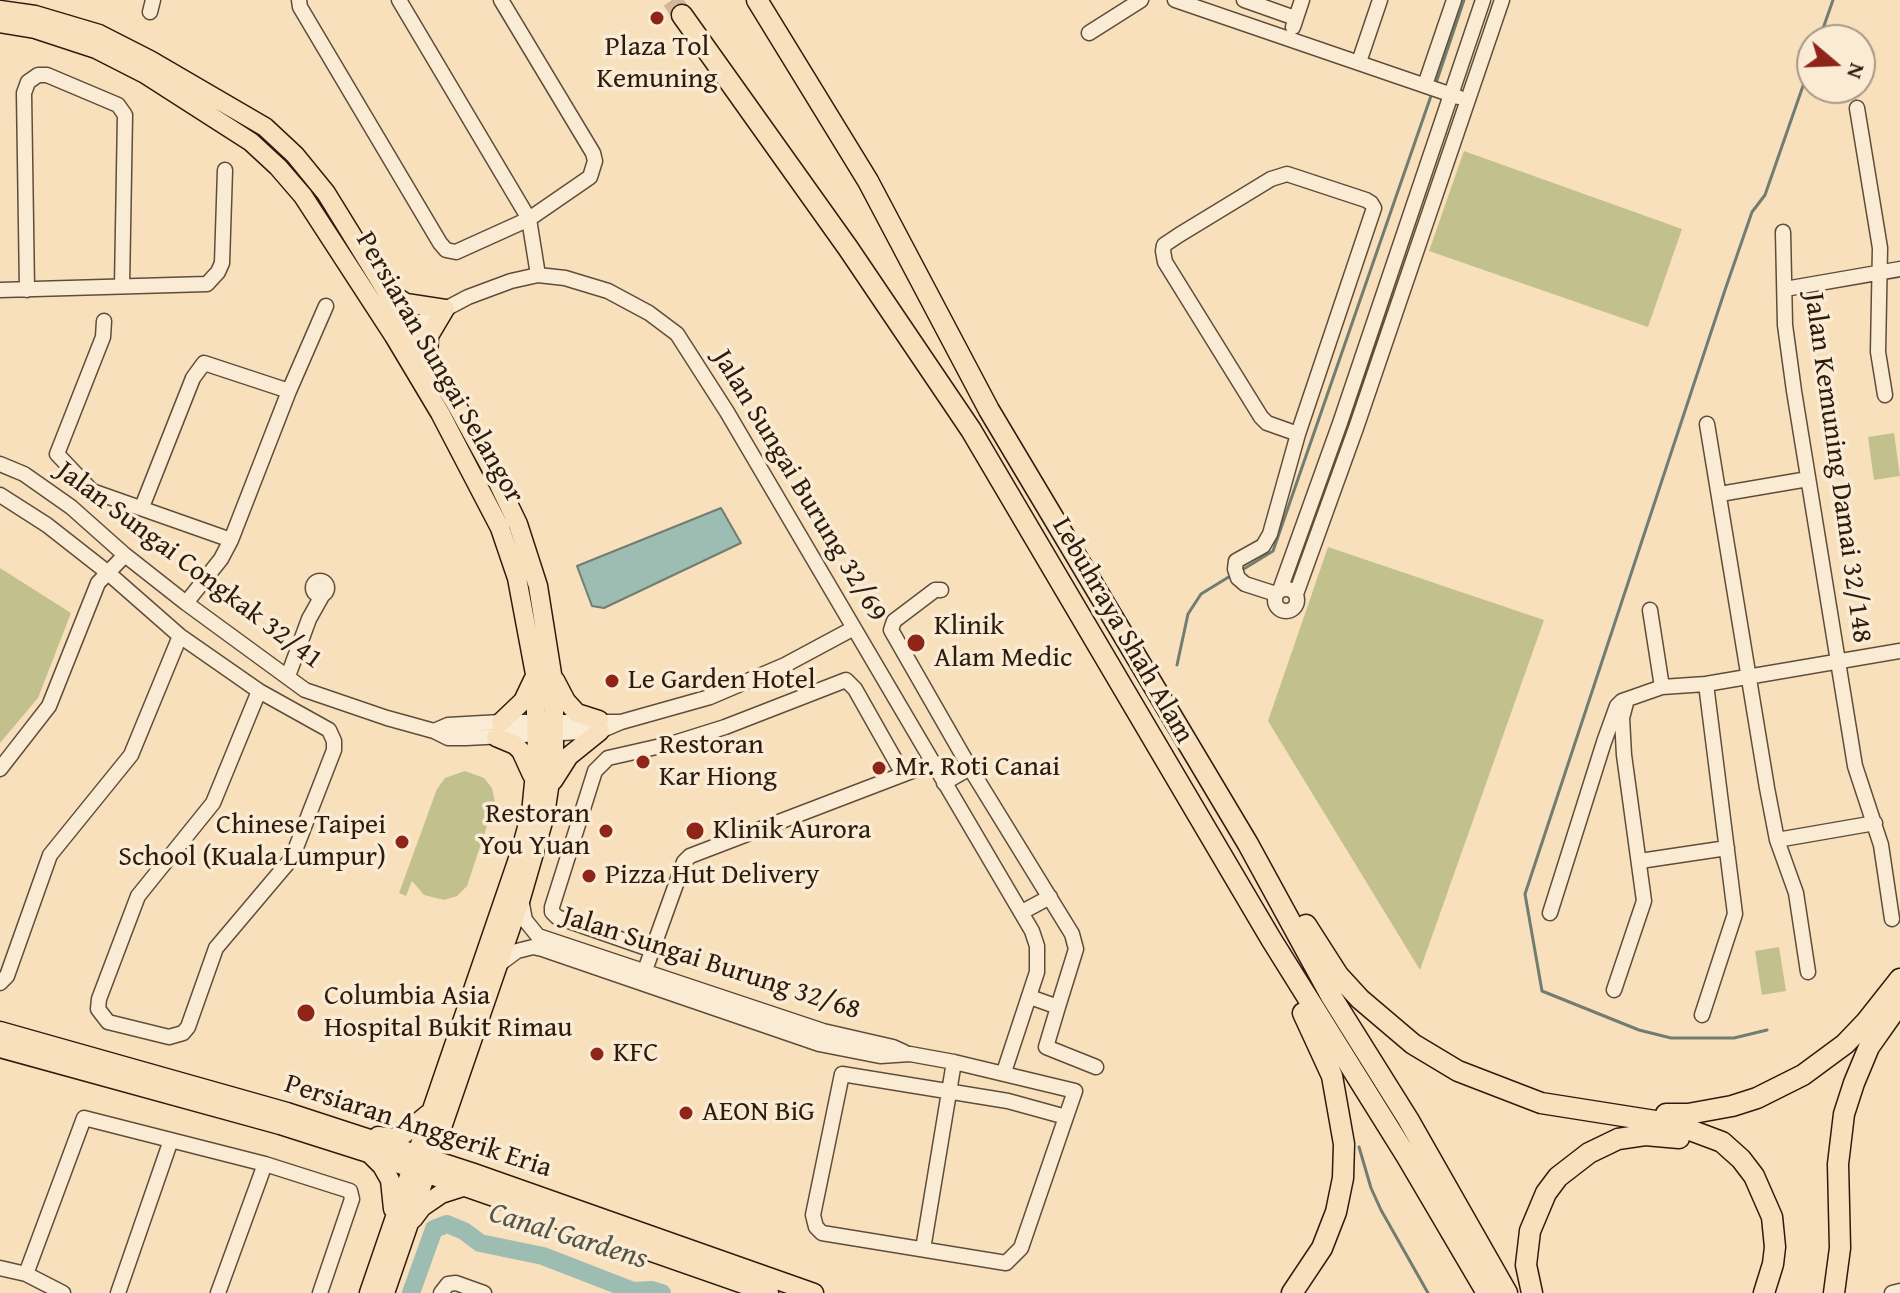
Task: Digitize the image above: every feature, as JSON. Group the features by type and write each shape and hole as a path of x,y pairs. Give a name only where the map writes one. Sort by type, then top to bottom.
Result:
{"highway":[{"name":"Lebuhraya Shah Alam","path":"757,0 868,181 989,410 1248,844 1331,996 1408,1119 1507,1293"},
{"name":"Lebuhraya Shah Alam","path":"682,15 848,248 971,430 1271,939 1407,1157 1487,1293"},
{"path":"1248,844 1292,903 1338,975 1370,1008 1413,1044 1458,1071 1541,1103 1689,1127 1722,1142 1741,1159 1762,1190 1774,1226 1773,1264 1764,1293"},
{"path":"1271,939 1325,1057 1339,1106 1344,1144 1343,1178 1336,1212 1322,1248 1292,1293"},
{"path":"1614,1114 1688,1114 1732,1106 1779,1089 1825,1061 1845,1044 1900,979"},
{"path":"1834,1293 1840,1248 1838,1164 1844,1114 1869,1047 1900,1003"},
{"path":"1532,1293 1526,1265 1528,1247 1534,1219 1546,1193 1565,1171 1589,1153 1618,1139 1645,1135 1680,1138 1702,1145 1741,1178 1754,1203 1761,1229 1759,1270 1751,1293"}],"main road":[{"name":"Persiaran Sungai Selangor","path":"0,10 35,15 99,34 265,127 295,155 326,193 387,290 401,332 500,528 544,674"},
{"name":"Persiaran Sungai Selangor","path":"0,23 35,29 96,49 199,107 265,154 303,196 401,332 428,360 484,454 518,524 538,586 544,674 543,784 534,860 466,1059"},
{"path":"387,290 406,303 445,309 429,336 428,360"},
{"path":"544,674 577,713 600,726 543,784 521,751 499,730 544,674"},
{"name":"Persiaran Sungai Selangor","path":"421,1164 434,1104 543,784"},
{"name":"Persiaran Anggerik Eria","path":"0,1031 287,1112 421,1164 814,1293"},
{"name":"Persiaran Anggerik Eria","path":"0,1048 280,1125 368,1153 421,1164"},
{"path":"385,1293 400,1226 421,1164 466,1059"},
{"path":"369,1293 400,1226 432,1200 468,1179 447,1139 447,1126 466,1059"},
{"path":"287,1112 394,1138 414,1127 434,1104"},
{"path":"368,1153 382,1166 390,1180 400,1226"},
{"name":"Persiaran Anggerik Eria","path":"468,1179 769,1293"}],"street":[{"path":"299,0 300,7 440,243 446,250 463,251 529,219 590,177 595,161 501,0"},
{"path":"399,0 529,219 538,275"},
{"path":"1089,33 1141,0"},
{"path":"1175,0 1468,101"},
{"path":"1244,0 1295,18"},
{"path":"1289,38 1302,0"},
{"path":"1359,62 1380,0"},
{"path":"1278,592 1335,437 1436,90 1454,0"},
{"path":"1436,90 1483,0"},
{"path":"1298,434 1267,423 1261,417 1165,262 1164,245 1271,179 1287,174 1366,200 1374,208 1298,434 1267,541 1239,557 1237,573 1251,588 1278,592 1292,590 1296,594 1502,0"},
{"path":"27,290 24,93 28,82 38,75 47,75 118,105 125,115 122,286"},
{"path":"1857,108 1880,248 1878,352 1885,395"},
{"path":"0,290 207,284 222,263 225,170"},
{"name":"Jalan Kemuning Damai 32/148","path":"1783,232 1785,325 1808,479 1855,766 1875,823 1892,919"},
{"path":"1785,289 1900,269"},
{"name":"Jalan Sungai Burung 32/69","path":"401,332 511,281 538,275 565,278 608,291 649,313 677,334 727,412 1022,912 1037,946 1037,972 1004,1072"},
{"path":"186,603 221,559 231,540 326,306"},
{"path":"104,321 103,337 57,454 92,491 231,540"},
{"path":"142,507 193,378 204,363 289,391"},
{"path":"1707,424 1777,840 1796,893 1808,972"},
{"name":"Jalan Sungai Congkak 32/41","path":"0,464 24,474 71,507 186,603 305,690 448,738 499,730 600,726 621,722 710,697 785,665 854,628"},
{"path":"1720,494 1808,479"},
{"path":"0,495 47,525 180,636 259,691 332,734 334,750 292,858 216,948 188,1027 183,1033 169,1037 108,1022 98,1009 99,999 138,896 213,803 259,691"},
{"path":"0,769 49,706 98,583 125,555"},
{"path":"941,590 935,590 894,621 891,630 970,768 1068,924 1076,949 1046,1047 1096,1067"},
{"path":"288,676 318,592"},
{"path":"1650,610 1662,687"},
{"path":"0,983 7,976 50,855 131,755 180,636"},
{"path":"1550,913 1604,742 1617,706 1627,698 1662,687 1706,684 1900,651"},
{"path":"652,950 557,917 552,912 595,771 608,758 674,743 725,727 846,680 855,689 903,774"},
{"path":"1702,1015 1735,914 1706,684"},
{"path":"1614,990 1644,901 1624,755 1622,718 1627,698"},
{"name":"Jalan Sungai Congkak 32/41","path":"434,731 448,725 499,730"},
{"path":"1604,742 1617,747 1624,755"},
{"path":"644,973 684,862 690,856 933,763"},
{"path":"944,783 970,768"},
{"path":"1777,840 1875,823"},
{"path":"1640,861 1727,848"},
{"path":"1022,912 1050,897"},
{"name":"Jalan Sungai Burung 32/68","path":"521,898 525,920 538,936 823,1031 1075,1091 1066,1117"},
{"name":"Jalan Sungai Burung 32/68","path":"498,965 517,951 533,947 819,1044 880,1056 910,1054"},
{"path":"710,995 726,1007 729,1014"},
{"path":"1030,997 1058,1007"},
{"path":"923,1249 954,1062"},
{"path":"842,1074 949,1091 1008,1101 1066,1117 1016,1256 1006,1263 822,1233 816,1227 813,1215 842,1074"},
{"path":"26,1274 84,1118 265,1164 350,1191 352,1199 320,1293"},
{"path":"118,1293 171,1140"},
{"path":"218,1293 265,1164"},
{"path":"0,1268 26,1274 63,1293"},
{"path":"441,1293 448,1284 456,1283 484,1293"},
{"path":"1892,1293 1900,1291"}],"shaded area":[{"path":"1464,151 1682,229 1648,327 1429,251"},
{"path":"1894,433 1900,476 1874,480 1868,437"},
{"path":"1328,547 1544,620 1420,970 1268,721"},
{"path":"0,568 71,613 38,698 0,743"},
{"path":"465,771 484,778 492,788 495,802 467,886 457,896 444,900 424,895 412,881 406,896 399,893 437,789 445,778"},
{"path":"1779,947 1786,991 1762,995 1755,951"}],"water":[{"path":"721,508 741,543 604,608 592,606 577,566"}],"waterway":[{"path":"1436,83 1464,0"},
{"path":"1825,24 1833,0"},
{"path":"1242,570 1273,551 1432,93"},
{"path":"1767,1030 1734,1038 1671,1038 1639,1030 1542,991 1525,894 1725,290 1752,212 1765,195 1797,104"},
{"path":"1177,665 1188,614 1201,594 1232,575"},
{"path":"1359,1147 1381,1210 1428,1293"},
{"name":"Canal Gardens","path":"411,1293 434,1229 447,1224 464,1231 480,1243 543,1256 633,1291 662,1293"}],"tunnel":[{"path":"672,0 682,15"}],"place":[{"name":"Plaza Tol Kemuning","path":"657,18"},
{"name":"Klinik Alam Medic","path":"916,643"},
{"name":"Le Garden Hotel","path":"612,681"},
{"name":"Restoran Kar Hiong","path":"643,762"},
{"name":"Mr. Roti Canai","path":"879,768"},
{"name":"Restoran You Yuan","path":"606,831"},
{"name":"Klinik Aurora","path":"695,831"},
{"name":"Chinese Taipei School (Kuala Lumpur)","path":"402,842"},
{"name":"Pizza Hut Delivery","path":"589,876"},
{"name":"Columbia Asia Hospital Bukit Rimau","path":"306,1013"},
{"name":"KFC","path":"597,1054"},
{"name":"AEON BiG","path":"686,1113"}]}
